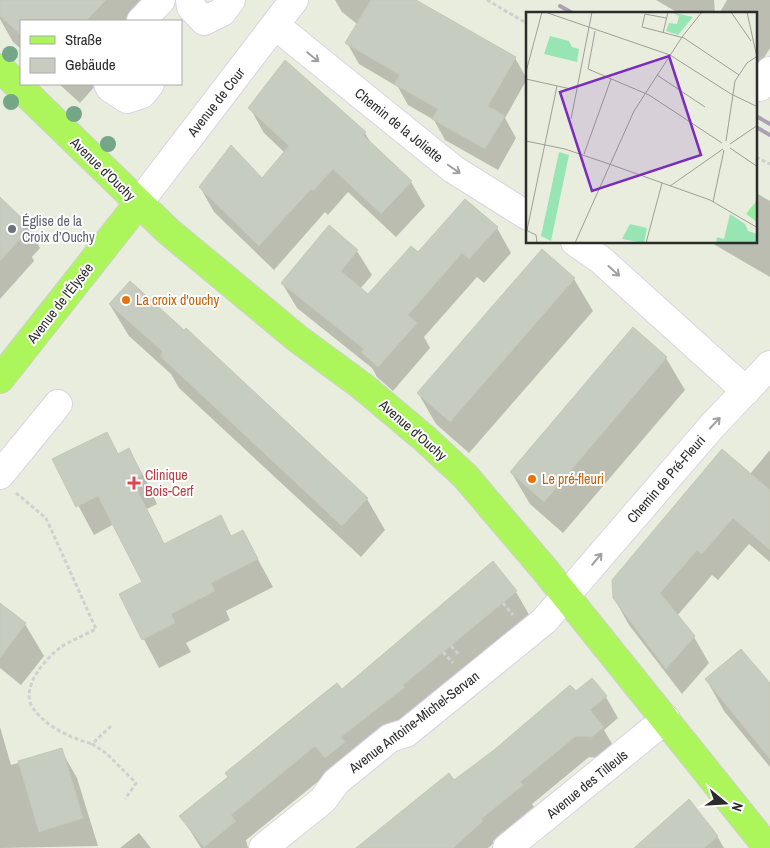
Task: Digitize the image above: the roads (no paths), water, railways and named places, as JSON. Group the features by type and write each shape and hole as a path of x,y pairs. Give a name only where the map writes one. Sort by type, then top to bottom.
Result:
{"main road":[{"name":"Avenue d'Ouchy","path":"0,68 168,232 298,339 362,386 466,476 567,597 768,848"},
{"name":"Avenue de l'Élysée","path":"0,379 138,204"}],"street":[{"path":"142,20 161,0"},
{"path":"190,0 191,7 204,21 222,12 231,0"},
{"name":"Avenue de Cour","path":"138,204 294,0"},
{"name":"Chemin de la Joliette","path":"276,26 453,169 526,215"},
{"path":"108,85 110,88 128,99 142,94 149,85"},
{"path":"578,244 601,260 746,391"},
{"name":"Chemin de Pré-Fleuri","path":"567,597 632,516 713,425 770,365"},
{"path":"4,481 58,404"},
{"name":"Avenue Antoine-Michel-Servan","path":"263,848 323,800 336,782 390,738 406,733 544,621 567,597"},
{"name":"Avenue des Tilleuls","path":"507,848 666,719"}],"railway":[{"path":"560,6 570,12"},
{"path":"758,117 770,124"},
{"path":"758,128 770,135"}],"place":[{"name":"Église de la Croix d’Ouchy","path":"12,229"},
{"name":"La croix d'ouchy","path":"126,300"},
{"name":"Le pré-fleuri","path":"532,479"},
{"name":"Clinique Bois-Cerf","path":"134,483"}]}
